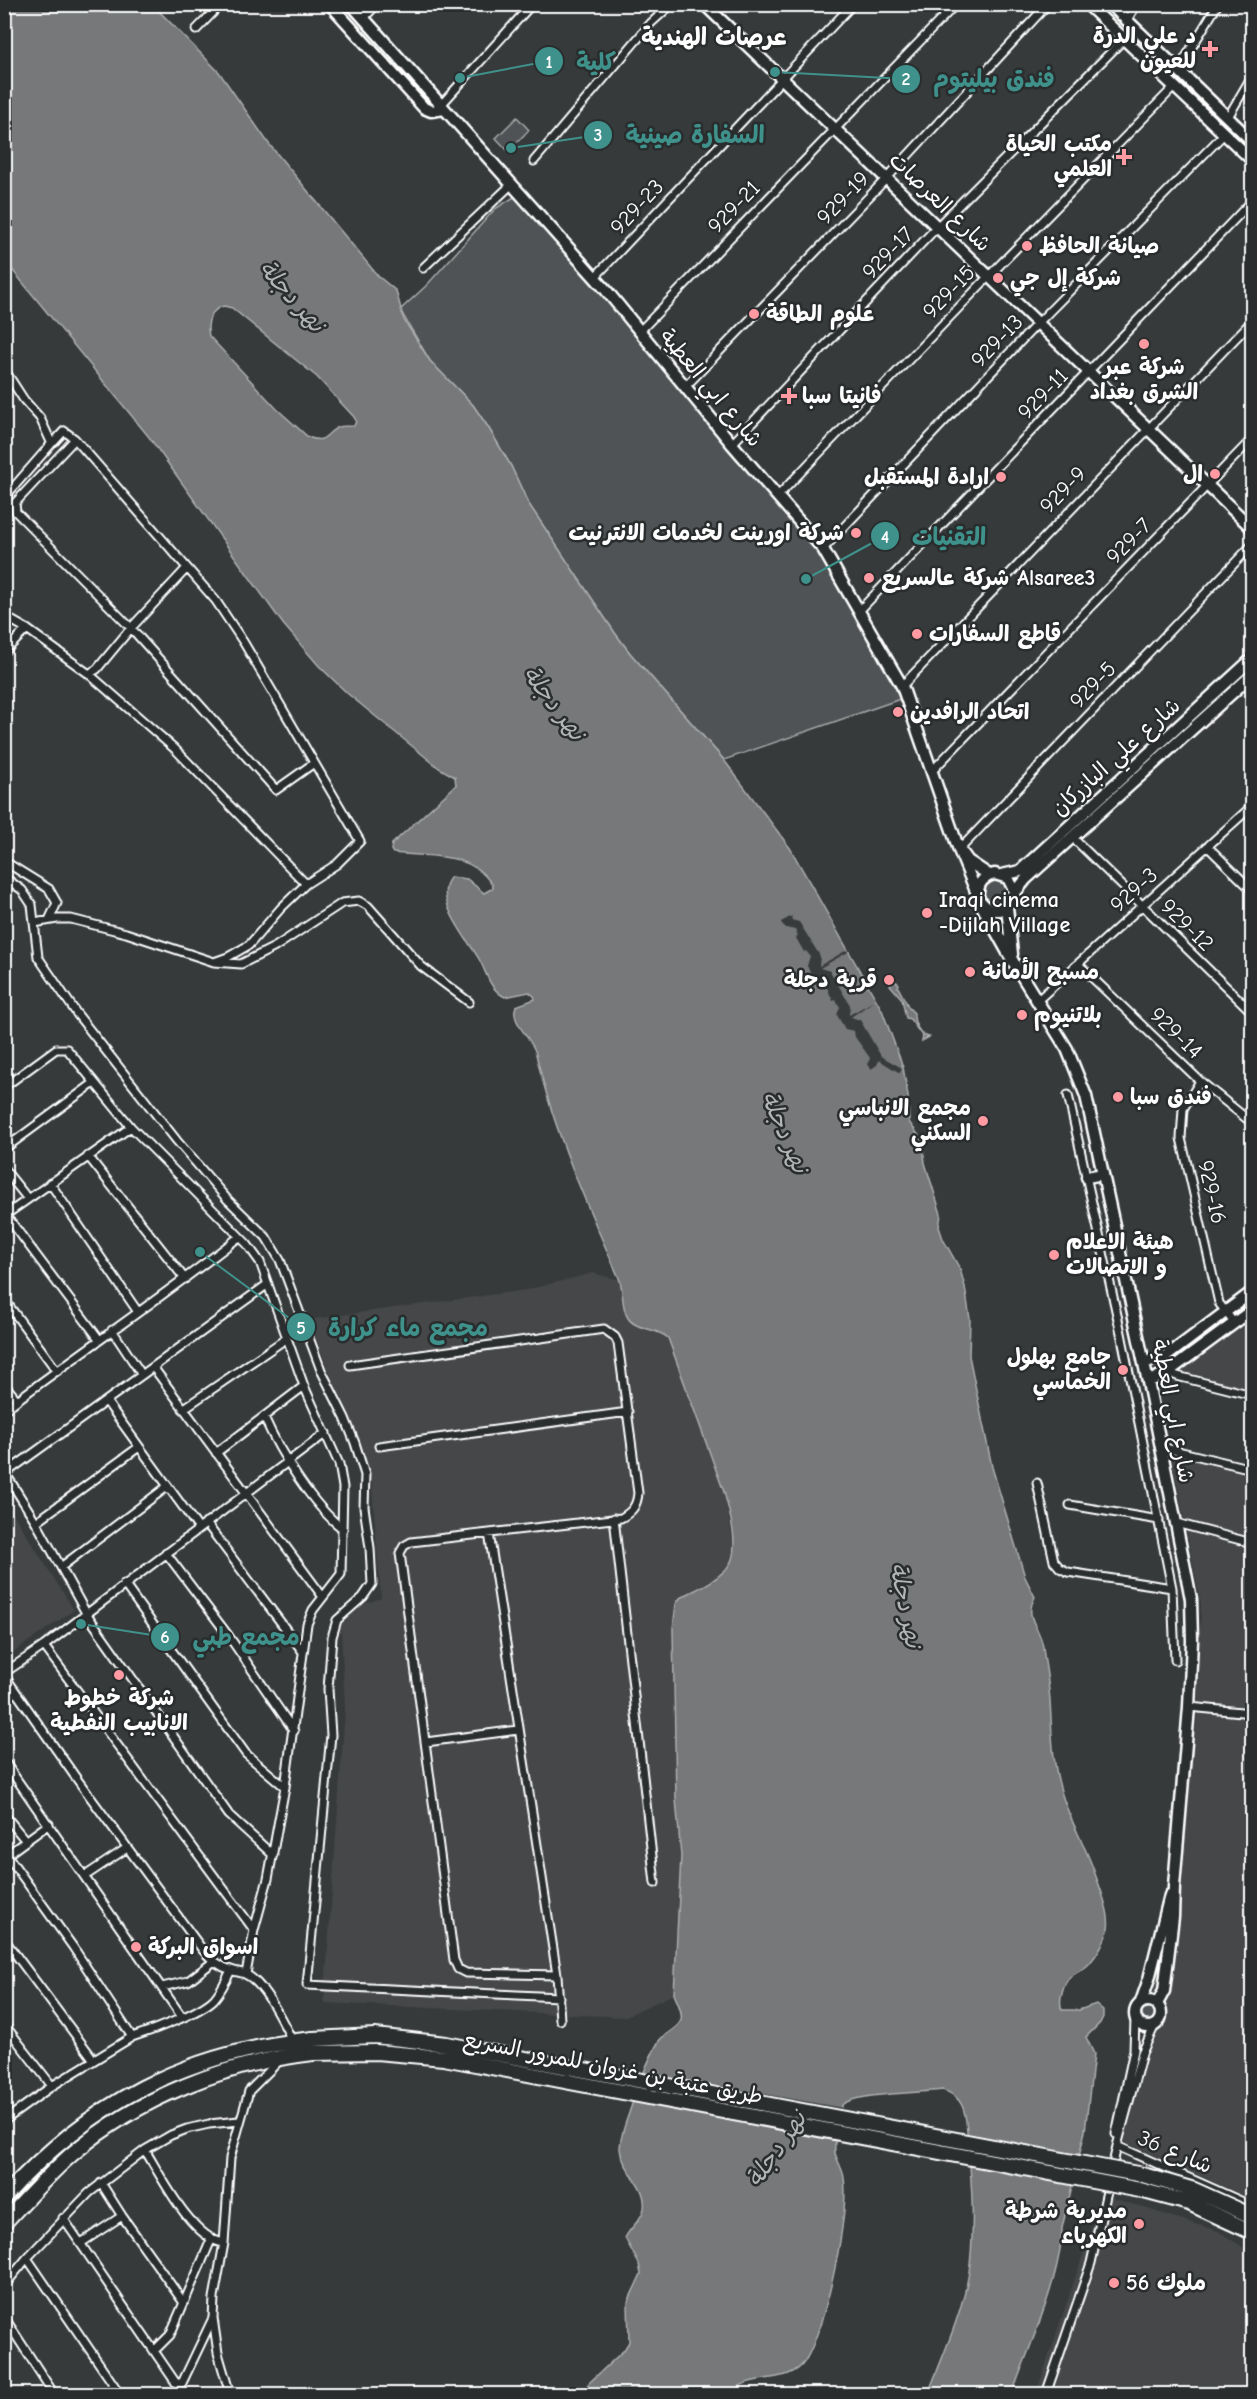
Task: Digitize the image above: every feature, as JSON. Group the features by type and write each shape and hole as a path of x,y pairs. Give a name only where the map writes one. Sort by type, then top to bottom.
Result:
{"highway":[{"name":"طريق عتبة بن غزوان للمرور السريع","path":"4,2197 65,2137 96,2115 136,2091 200,2063 260,2047 313,2039 375,2036 446,2044 1161,2179 1211,2196 1252,2216"},
{"name":"طريق عتبة بن غزوان للمرور السريع","path":"4,2223 67,2159 100,2133 131,2112 186,2086 245,2066 282,2058 314,2053 376,2052 444,2058 1140,2190 1197,2206 1252,2232"}],"street":[{"path":"196,30 221,4"},
{"path":"330,4 424,108 430,111 442,107 532,4"},
{"name":"شارع ابي العطية","path":"351,4 595,277 732,444 823,549 902,686 958,850 979,899 1015,965 1067,1049 1086,1096 1148,1382 1191,1599 1189,1707 1173,1917 1164,1991 1157,2004 1161,2015 1142,2053 1116,2146"},
{"path":"363,19 377,4"},
{"path":"534,161 651,23 672,4"},
{"name":"شارع العرصات","path":"704,4 1252,528"},
{"name":"929-23","path":"595,277 853,4"},
{"name":"929-21","path":"639,332 956,4"},
{"name":"929-19","path":"685,387 887,178 1048,4"},
{"path":"1087,4 1252,160"},
{"path":"1110,4 1252,141"},
{"path":"1126,20 1137,4"},
{"path":"1178,70 1218,4"},
{"name":"929-17","path":"732,444 938,227 1124,39"},
{"path":"1228,117 1252,76"},
{"name":"929-15","path":"777,497 1174,87"},
{"name":"929-13","path":"823,549 1038,323 1225,134"},
{"path":"423,268 511,184"},
{"name":"929-11","path":"859,612 1252,201"},
{"name":"929-9","path":"902,686 1252,321"},
{"path":"4,369 24,400 40,418 50,441 53,442"},
{"path":"4,498 64,431 75,439 216,601 244,643 360,841 337,864 306,884 281,908 249,945 214,962"},
{"path":"75,439 15,503 16,512 131,627 276,790 314,763"},
{"name":"929-7","path":"932,771 1252,439"},
{"name":"929-5","path":"958,850 1252,544"},
{"path":"89,674 97,669 131,627 187,568"},
{"path":"4,616 27,629 89,674 175,749 306,884"},
{"path":"4,652 27,629"},
{"name":"شارع علي البازركان","path":"1002,875 1020,871 1252,659"},
{"name":"شارع علي البازركان","path":"1014,894 1022,882 1252,675"},
{"name":"929-3","path":"1038,1000 1252,806"},
{"name":"929-12","path":"1072,837 1252,1012"},
{"path":"1208,847 1252,890"},
{"path":"958,850 968,861 989,875 1002,875 1011,881 1014,894 1007,907 993,911 979,899 980,883 989,875"},
{"path":"4,861 53,893 57,903 49,920"},
{"path":"4,877 22,890 33,905 38,957 77,1014 177,1142 227,1199 266,1237 292,1289 321,1370 348,1426 365,1474 364,1507 372,1584 363,1597 337,1620 332,1638 328,1689 331,1735 307,1984 559,1997"},
{"path":"34,923 71,919 214,962 241,964 275,947 342,903 359,901 368,906 421,966 469,1002"},
{"name":"شارع ابي العطية","path":"1007,907 1009,935 1015,965"},
{"name":"929-14","path":"1078,964 1200,1081 1252,1122"},
{"path":"4,1087 61,1047 67,1049 131,1127 174,1167 239,1236 260,1262 304,1386 339,1464 343,1487 341,1574 313,1610 307,1624 285,1787 273,1855 254,1930 246,1974"},
{"name":"929-16","path":"1200,1081 1183,1109 1181,1138 1219,1303 1234,1323"},
{"path":"4,1149 94,1083"},
{"path":"1068,1095 1172,1588 1175,1660"},
{"path":"99,1339 5,1215 131,1127"},
{"path":"88,1156 185,1279"},
{"path":"4,1169 28,1199"},
{"path":"1087,1178 1103,1174"},
{"path":"50,1183 138,1312"},
{"path":"4,1410 99,1339 185,1279 239,1236"},
{"path":"268,1284 5,1472 36,1522 86,1613 229,1815 273,1855"},
{"path":"1144,1364 1161,1359 1252,1293"},
{"path":"4,1299 57,1371"},
{"path":"1148,1382 1168,1372 1252,1310"},
{"path":"350,1365 604,1329 615,1337 618,1343 637,1503 631,1512 614,1518 411,1542 400,1552 454,1960 458,1969 466,1973 557,1975"},
{"path":"112,1330 142,1375"},
{"path":"183,1409 287,1338"},
{"path":"1161,1359 1168,1372 1177,1376 1252,1395"},
{"path":"153,1367 323,1597"},
{"path":"4,1384 17,1401"},
{"path":"216,1454 304,1386"},
{"path":"106,1401 199,1528"},
{"path":"379,1446 627,1412"},
{"path":"264,1417 287,1462 328,1514 343,1529"},
{"path":"293,2042 272,2003 246,1974 213,1962 127,1848 4,1674 326,1433"},
{"path":"36,1522 140,1447"},
{"path":"1161,1447 1252,1469"},
{"path":"1037,1483 1054,1561 1060,1568 1068,1572 1172,1588"},
{"path":"61,1567 168,1486"},
{"path":"1070,1505 1159,1520"},
{"path":"614,1518 655,1883"},
{"path":"206,1523 303,1652"},
{"path":"1176,1523 1252,1543"},
{"path":"489,1533 557,1975 560,2020"},
{"path":"166,1553 228,1635 294,1731"},
{"path":"124,1584 246,1754 285,1787"},
{"path":"44,1646 254,1930"},
{"path":"1189,1707 1252,1713"},
{"path":"426,1742 518,1730"},
{"path":"4,1761 182,2017"},
{"path":"4,1814 26,1841"},
{"path":"49,1824 6,1856 73,1947 132,2037"},
{"path":"85,1876 127,1848"},
{"name":"شارع ابي العطية","path":"1116,2146 1116,2134 1134,2050 1135,2010 1141,2002 1174,1886"},
{"path":"4,1939 94,2060"},
{"path":"162,1987 188,1981 213,1962"},
{"path":"5,2118 132,2037 182,2017 212,2001 231,1970"},
{"path":"1141,2002 1148,2001 1157,2004"},
{"path":"1135,2019 1144,2027 1155,2025"},
{"path":"4,2024 52,2086"},
{"path":"230,2394 218,2353 213,2318 214,2298 224,2243 230,2158 249,2091 282,2058"},
{"path":"4,2286 63,2218 101,2183 145,2150 187,2129 239,2121"},
{"path":"1046,2394 1091,2263 1116,2146"},
{"name":"شارع 36","path":"1116,2146 1252,2206"},
{"path":"145,2150 182,2207 205,2235 211,2240 224,2243"},
{"path":"101,2183 184,2303"},
{"path":"81,2243 122,2216"},
{"path":"63,2218 176,2383 182,2383 213,2318"},
{"path":"154,2351 170,2335 211,2240"},
{"path":"27,2258 120,2394"},
{"path":"4,2317 54,2394"}],"shaded area":[{"path":"517,117 529,130 508,151 496,138"},
{"path":"519,194 777,497 853,600 906,697 724,760 630,653 528,503 511,466 488,427 473,405 430,361 400,310 427,285 495,209"},
{"path":"996,879 1005,883 1009,892 1005,901 996,905 987,901 983,892 987,883"},
{"path":"593,1273 620,1280 625,1313 668,1338 724,1492 734,1546 729,1567 719,1576 680,1598 676,1604 673,1628 673,1713 677,1755 676,1800 681,1856 674,1994 624,2017 324,2003 345,1709 340,1613 381,1598 371,1476 313,1331 313,1319 526,1290"},
{"path":"1252,1321 1252,1391 1177,1372"},
{"path":"1171,1453 1252,1472 1252,2199 1124,2142 1197,1719 1201,1604"},
{"path":"4,1499 74,1610 5,1658 4,1658"},
{"path":"1143,2004 1151,2004 1157,2010 1157,2018 1151,2024 1143,2024 1137,2018 1137,2010"},
{"path":"1103,2195 1218,2231 1252,2253 1252,2394 1036,2394"}],"water":[{"name":"نهر دجلة","path":"4,5 153,5 219,72 269,144 378,276 396,291 404,320 430,361 473,405 488,427 511,466 528,503 615,633 724,760 790,848 882,1010 903,1067 908,1096 909,1122 922,1140 925,1163 941,1214 939,1227 960,1269 965,1287 970,1319 969,1356 992,1467 1025,1577 1035,1597 1031,1617 1043,1647 1058,1780 1064,1802 1099,1884 1108,1922 1105,1937 1098,1952 1087,1966 1070,1977 1062,1993 1062,2010 1079,2010 1096,2004 1103,2010 1103,2017 1086,2037 1094,2054 1085,2131 1062,2228 1056,2268 1043,2312 1012,2394 928,2394 962,2303 969,2272 972,2240 972,2191 965,2115 959,2100 942,2090 862,2098 851,2100 841,2107 835,2149 843,2175 845,2195 840,2244 828,2299 813,2346 798,2369 780,2377 748,2382 729,2394 581,2394 629,2342 628,2302 641,2274 639,2264 625,2238 643,2212 643,2195 622,2157 621,2140 624,2126 650,2058 659,2041 681,2020 674,1994 681,1856 676,1799 673,1628 676,1604 680,1598 717,1577 731,1561 734,1552 733,1531 724,1492 668,1338 636,1325 626,1314 619,1278 583,1196 562,1140 534,1048 516,1018 516,1006 535,999 534,996 529,992 505,997 495,990 448,907 446,886 451,877 467,879 484,893 493,888 492,884 482,873 460,861 434,856 393,853 391,850 392,844 456,785 455,777 439,768 348,694 319,666 283,624 149,437 5,261","holes":["224,306 232,308 317,377 354,417 356,421 354,426 339,427 322,439 314,439 308,437 277,409 209,336 208,326 212,313"]},
{"path":"894,980 899,984 898,987 914,1013 917,1028 929,1037 922,1041 923,1037 910,1019 906,1018 902,999 890,985"}],"pier":[{"path":"792,916 791,920 799,922 820,956 819,966 847,950 848,952 820,968 830,971 850,1005 849,1015 874,1001 851,1017 860,1020 881,1056 902,1068 900,1073 879,1060 877,1065 871,1069 868,1064 870,1058 855,1037 854,1031 845,1029 837,1015 840,1007 836,1000 833,1001 824,981 814,979 807,966 810,956 806,951 804,952 796,938 798,936 795,930 786,928 782,924 781,922"},
{"path":"642,2072 843,2108 839,2141 630,2101"},
{"path":"963,2132 1083,2155 1075,2186 967,2165"}],"place":[{"name":"د علي الدرة للعيون","path":"1210,49"},
{"name":"فندق بيليتوم","path":"775,72"},
{"name":"كلية","path":"460,78"},
{"name":"السفارة صينية","path":"511,148"},
{"name":"مكتب الحياة العلمي","path":"1124,157"},
{"name":"صيانة الحافظ","path":"1027,246"},
{"name":"شركة إل جي","path":"998,278"},
{"name":"علوم الطاقة","path":"754,314"},
{"name":"شركة عبر الشرق بغداد","path":"1144,344"},
{"name":"فانيتا سبا","path":"789,396"},
{"name":"ال","path":"1215,474"},
{"name":"ارادة المستقبل","path":"1001,477"},
{"name":"شركة اورينت لخدمات الانترنيت","path":"856,533"},
{"name":"شركة عالسريع Alsaree3","path":"869,578"},
{"name":"التقنيات","path":"806,579"},
{"name":"قاطع السفارات","path":"917,634"},
{"name":"اتحاد الرافدين","path":"898,712"},
{"name":"Iraqi cinema -Dijlah Village","path":"927,913"},
{"name":"مسبح الأمانة","path":"970,972"},
{"name":"قرية دجلة","path":"889,980"},
{"name":"بلاتنيوم","path":"1022,1015"},
{"name":"فندق سبا","path":"1118,1097"},
{"name":"مجمع الانباسي السكني","path":"983,1121"},
{"name":"مجمع ماء كرارة","path":"200,1252"},
{"name":"هيئة الاعلام و الاتصالات","path":"1054,1255"},
{"name":"جامع بهلول الخماسي","path":"1123,1370"},
{"name":"مجمع طبي","path":"81,1624"},
{"name":"شركة خطوط الانابيب النفطية","path":"119,1675"},
{"name":"اسواق البركة","path":"136,1947"},
{"name":"مديرية شرطة الكهرباء","path":"1139,2224"},
{"name":"ملوك 56","path":"1114,2283"}],"district":[{"name":"عرصات الهندية","path":"714,37"}]}
